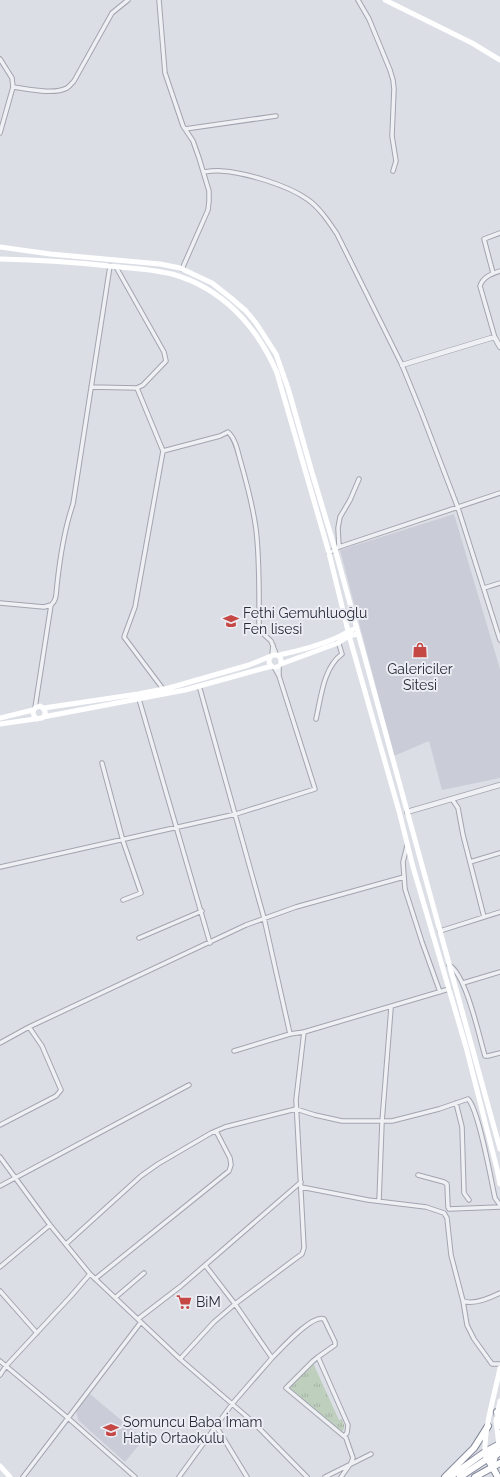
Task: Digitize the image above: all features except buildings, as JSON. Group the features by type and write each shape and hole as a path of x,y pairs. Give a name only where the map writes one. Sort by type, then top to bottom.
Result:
{"highway":[{"path":"497,1412 500,1426"},
{"path":"445,1477 474,1448 488,1426"},
{"path":"460,1477 500,1445"},
{"path":"492,1467 495,1456 500,1452"},
{"path":"484,1457 498,1477"},
{"path":"450,1477 484,1457"},
{"path":"474,1477 500,1463"}],"main road":[{"path":"385,0 472,44 500,60"},
{"path":"0,247 50,254 160,264 182,269 212,283 241,307 256,323 276,354 288,388 311,469 337,548 357,631 500,1149"},
{"path":"0,259 60,261 172,274 213,292 240,314 254,331 269,355 277,373 329,553 349,634 407,845 466,1047 499,1168 500,1184"},
{"path":"0,724 37,719 185,690 280,665 338,641 357,631"},
{"path":"0,718 22,714 38,706 43,708 163,689 249,665 274,655 294,652 338,641"},
{"path":"274,655 282,660 280,665"},
{"path":"273,666 269,660 274,655"},
{"path":"43,708 45,714 43,717"},
{"path":"34,709 34,716 37,719"},
{"path":"484,1457 488,1426 500,1368"},
{"path":"500,1401 497,1412 496,1430 500,1445"},
{"path":"0,1466 10,1477"}],"street":[{"path":"13,87 36,91 57,91 68,88 74,81 112,13 128,0"},
{"path":"159,0 165,73 185,128 195,145 209,192 208,210 182,269"},
{"path":"358,0 369,19 393,80 392,136 396,161 393,171"},
{"path":"0,59 12,78 13,87 0,133"},
{"path":"185,128 276,116"},
{"path":"204,172 234,172 288,188 308,199 324,216 337,234 402,365 458,508 500,640"},
{"path":"493,273 484,239 500,233"},
{"path":"34,709 38,694 51,605 56,598 60,557 67,522 73,504 110,266"},
{"path":"91,387 137,388 143,385 163,365 166,357 116,267"},
{"path":"500,271 493,273 484,279 480,286 495,338 500,347"},
{"path":"402,365 495,338"},
{"path":"137,388 164,452 135,607 124,637 163,689"},
{"path":"164,452 220,436 228,432 231,434 244,473 256,528 259,588 259,630 267,636 273,645 274,655"},
{"path":"337,548 340,517 350,500 359,479"},
{"path":"329,553 337,548 500,493"},
{"path":"484,588 500,583"},
{"path":"0,603 44,607 51,605"},
{"path":"316,719 325,680 336,658 342,654 338,641"},
{"path":"279,676 280,665"},
{"path":"0,867 123,841 236,814 315,790 279,676 273,666"},
{"path":"200,689 264,918 290,1034"},
{"path":"38,694 43,708"},
{"path":"139,699 178,828 210,943"},
{"path":"102,763 123,841 141,893 124,900"},
{"path":"407,812 500,785"},
{"path":"452,798 458,808 463,835 484,917"},
{"path":"407,845 403,862 405,889 440,992"},
{"path":"470,862 500,853"},
{"path":"0,1043 30,1027 264,918 296,907 404,877"},
{"path":"139,938 202,911"},
{"path":"440,931 500,912"},
{"path":"449,965 456,970 463,983 485,1056 500,1053"},
{"path":"463,983 499,973"},
{"path":"234,1051 290,1034 304,1032 391,1008 449,989"},
{"path":"379,1201 382,1122 391,1008"},
{"path":"466,1026 476,1023"},
{"path":"0,1125 56,1096 61,1090 42,1046 30,1027"},
{"path":"180,1359 214,1322 235,1304 302,1254 305,1237 296,1091 304,1032"},
{"path":"0,1186 189,1085"},
{"path":"66,1244 141,1176 158,1164 225,1127 296,1109 342,1121 392,1121 439,1109 468,1099 472,1105 482,1138 496,1198 500,1206 449,1209 447,1184 418,1175"},
{"path":"456,1103 462,1127 464,1194 469,1200"},
{"path":"95,1279 229,1171 231,1165 230,1158 216,1131"},
{"path":"0,1157 50,1225 90,1274 180,1359 253,1422 308,1477"},
{"path":"23,1477 140,1320 205,1266 301,1182"},
{"path":"301,1187 368,1200 426,1207 444,1213 467,1325 474,1340 492,1364 500,1364"},
{"path":"0,1267 50,1225"},
{"path":"205,1266 235,1304 272,1358"},
{"path":"116,1297 144,1273"},
{"path":"0,1375 6,1366 72,1296 90,1274"},
{"path":"0,1291 37,1333"},
{"path":"463,1301 468,1303 500,1294"},
{"path":"179,1477 232,1404 272,1358 302,1328 314,1320 321,1318 328,1327 335,1345 313,1361 286,1388 346,1438"},
{"path":"318,1357 348,1425 347,1433 344,1436 353,1458 341,1477"},
{"path":"0,1361 68,1418 134,1477"},
{"path":"216,1426 247,1477"},
{"path":"325,1477 371,1454"}],"shaded area":[{"path":"454,514 500,669 500,778 442,790 429,741 394,756 340,550"},
{"name":"Somuncu Baba İmam Hatip Ortaokulu","path":"90,1394 144,1439 125,1462 78,1420 76,1410"}],"green space":[{"path":"313,1363 339,1420 342,1419 344,1428 341,1433 339,1433 289,1387"}],"place":[{"name":"Fethi Gemuhluoğlu Fen lisesi","path":"231,621"},
{"name":"Galericiler Sitesi","path":"420,650"},
{"name":"BiM","path":"184,1302"},
{"name":"Somuncu Baba İmam Hatip Ortaokulu","path":"111,1430"}]}
